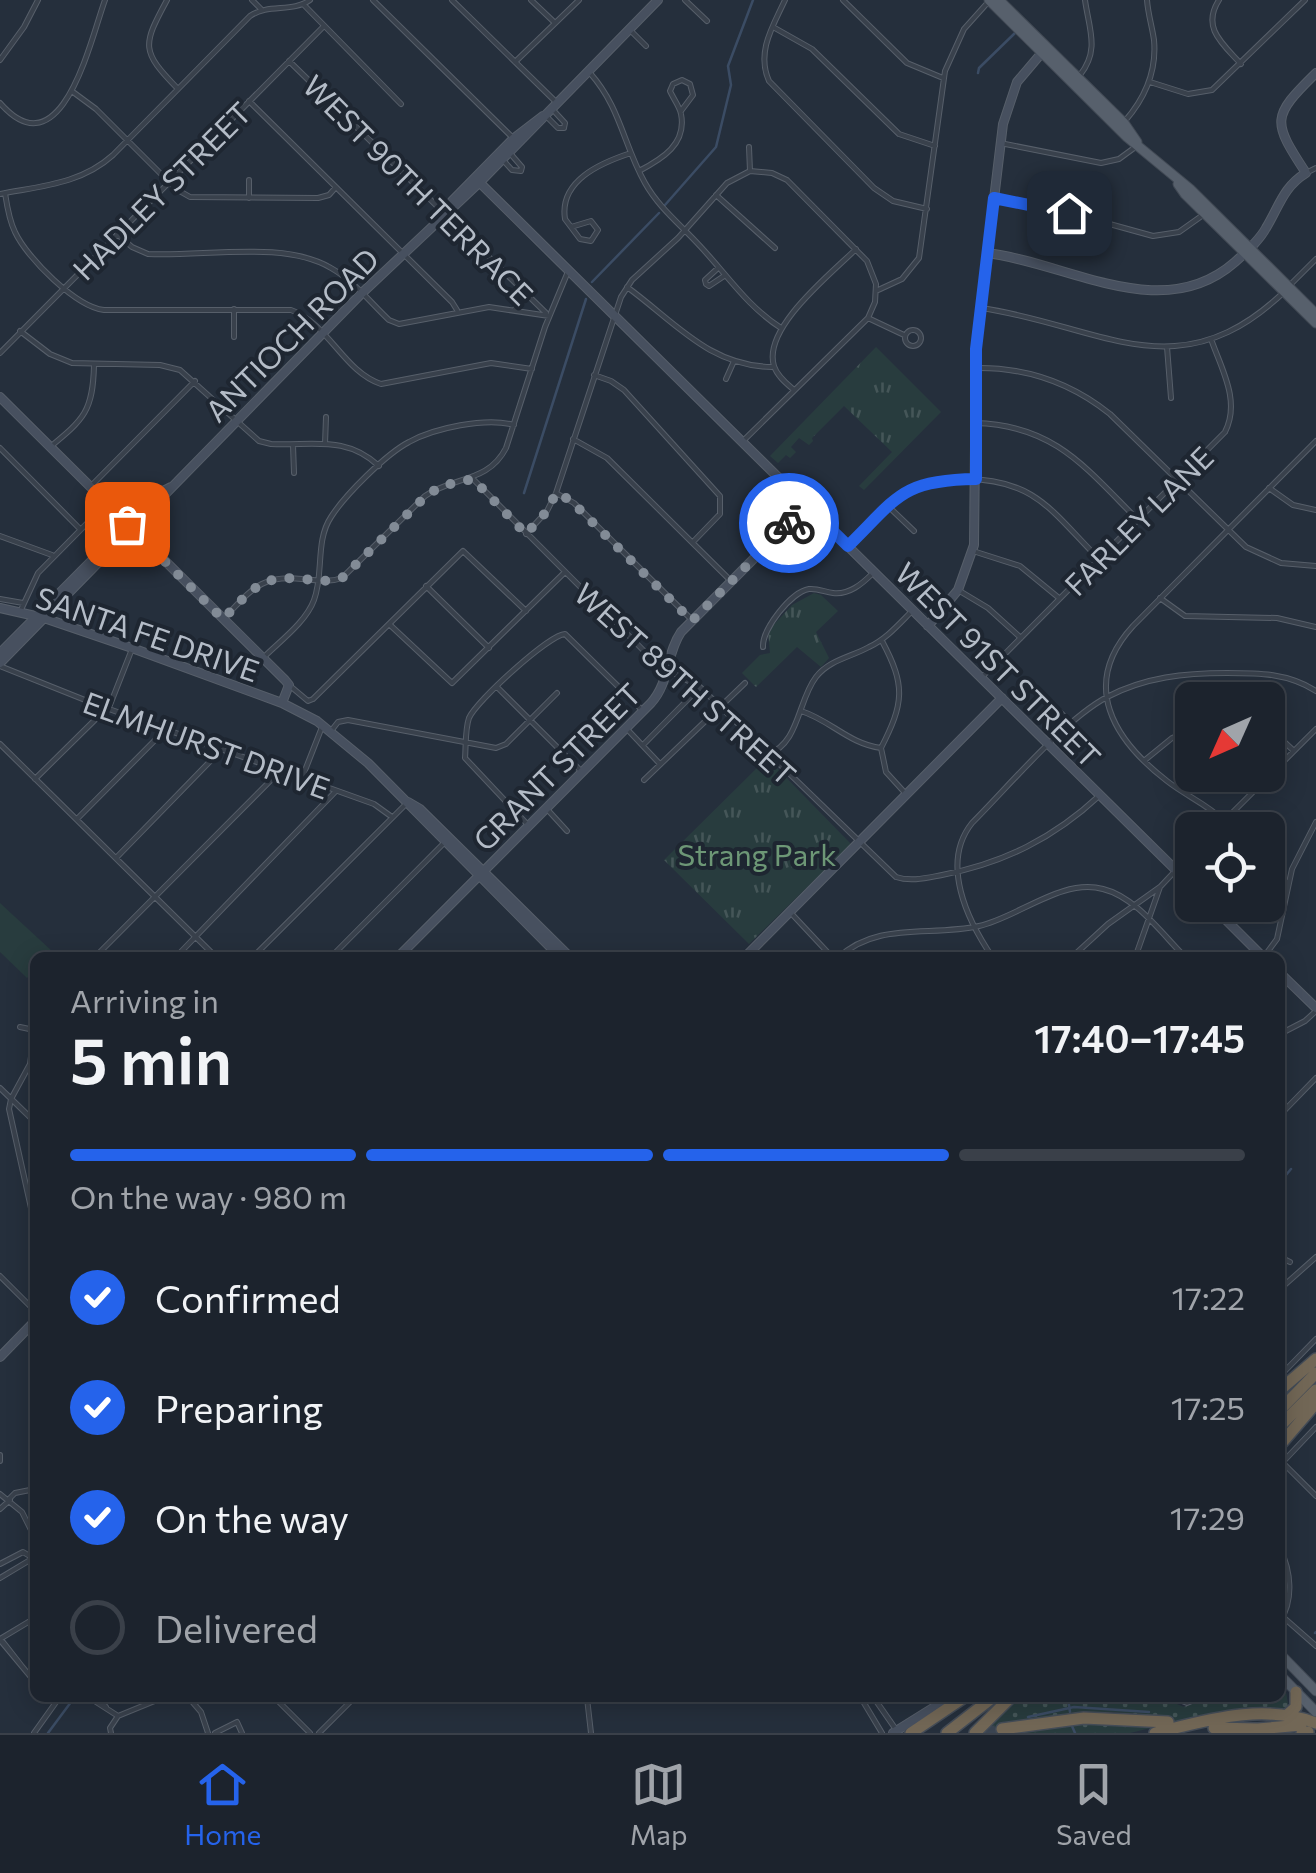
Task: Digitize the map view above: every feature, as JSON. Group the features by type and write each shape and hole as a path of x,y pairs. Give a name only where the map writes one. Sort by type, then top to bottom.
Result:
{"highway":[{"path":"1285,1386 1316,1358"},
{"path":"1285,1405 1316,1374"},
{"path":"1285,1421 1316,1390"},
{"path":"1285,1436 1316,1403"},
{"path":"1287,1716 1296,1707 1296,1692"},
{"path":"912,1733 957,1702"},
{"path":"947,1733 987,1702"},
{"path":"975,1733 1006,1702"},
{"path":"1154,1733 1244,1714 1287,1716 1316,1723"},
{"path":"1002,1730 1084,1718 1168,1722"},
{"path":"1214,1728 1303,1730"}],"main road":[{"path":"989,0 1076,80 1286,289 1316,324"},
{"path":"999,0 1044,50"},
{"path":"1286,289 1316,314"},
{"path":"1285,1659 1316,1691"},
{"path":"1285,1680 1316,1712"}],"street":[{"path":"0,60 38,0"},
{"path":"0,103 18,119 44,121 60,110 73,92 105,0"},
{"path":"167,0 149,34 147,47 153,63 178,89"},
{"path":"252,0 261,9"},
{"path":"310,0 304,5 261,9 106,161 79,178 2,193 21,243 84,305 100,310 291,310 305,316 370,380 381,384 491,363 532,369"},
{"path":"373,0 516,141"},
{"path":"452,0 515,62 558,128 564,128 564,123 548,110"},
{"path":"531,0 554,23"},
{"path":"515,62 578,0"},
{"path":"686,0 707,21"},
{"path":"784,0 765,46 763,63 773,86 874,188 894,201 927,210"},
{"path":"843,0 907,64 944,78"},
{"path":"876,291 902,279 916,264 922,250 944,78 958,40 989,0"},
{"path":"1076,80 1088,64 1093,45 1085,0"},
{"path":"1122,126 1138,107 1150,82 1155,51 1147,0"},
{"path":"1219,0 1212,15 1212,28 1240,64"},
{"path":"1150,82 1200,94 1220,85 1305,0"},
{"name":"ANTIOCH ROAD","path":"477,180 506,156 534,119 588,71 651,2"},
{"path":"304,5 401,104"},
{"name":"HADLEY STREET","path":"0,354 323,27"},
{"path":"773,27 812,49 900,134 934,146"},
{"path":"629,29 646,46"},
{"path":"928,626 958,590 973,551 976,368 1000,143 1012,92 1022,73 1044,50"},
{"name":"WEST 90TH TERRACE","path":"289,61 549,316"},
{"path":"588,71 616,108 638,171 653,196 750,306 782,328"},
{"path":"1306,173 1284,139 1281,116 1286,104 1315,77"},
{"path":"638,171 672,149 681,129 682,112 694,95 690,84 682,80 673,84 670,91 682,112"},
{"path":"73,92 169,182 195,198 324,197 336,187"},
{"path":"249,101 458,312"},
{"name":"ANTIOCH ROAD","path":"0,664 161,492 171,487 516,141"},
{"path":"1000,143 1100,163 1126,156 1138,144"},
{"path":"749,147 750,171"},
{"path":"571,228 592,221 598,234 586,241 571,228 565,219 571,189 592,169 631,152"},
{"path":"506,156 522,167 521,171 517,173 506,156"},
{"path":"987,253 1038,262 1130,289 1158,292 1186,288 1211,279 1247,250 1267,227 1284,193 1316,168"},
{"path":"526,534 547,511 556,493 614,314 627,287 730,180 750,171 772,173 786,180 872,268 876,291 868,318 742,442"},
{"path":"249,180 249,198"},
{"name":"WEST 91ST STREET","path":"477,180 1175,869"},
{"path":"716,195 775,248"},
{"path":"994,198 1048,207 1152,236 1179,232 1207,211"},
{"path":"116,234 132,248 148,254 298,255 329,266 388,320 399,324 489,307 549,316"},
{"path":"794,390 774,366 774,348 782,328 856,249"},
{"path":"980,308 1026,316 1122,344 1167,347 1212,338 1250,320 1316,259"},
{"path":"718,268 704,280 706,284 714,284 724,276"},
{"path":"223,619 265,580 336,580 347,574 433,490 473,479 498,462 569,270"},
{"path":"627,287 693,342 734,362 774,366"},
{"path":"516,309 524,294"},
{"path":"234,310 234,337"},
{"path":"868,318 906,336"},
{"path":"20,331 50,354 72,363 165,366 180,370 263,442 353,446 379,466"},
{"name":"FARLEY LANE","path":"981,678 1220,437 1230,420 1231,396 1212,338"},
{"path":"1167,347 1171,398"},
{"path":"726,380 734,362"},
{"path":"50,447 89,408 94,393 94,365"},
{"path":"976,368 1026,372 1055,380 1084,395 1110,414 1246,547 1267,559 1316,566"},
{"path":"594,375 624,390 720,496 720,514 693,542"},
{"path":"90,487 195,380"},
{"path":"0,397 308,701 463,552 526,611"},
{"path":"325,444 326,417"},
{"path":"263,658 308,611 329,520 398,448 424,435 492,420 514,426"},
{"path":"976,423 1016,427 1055,442 1077,458 1138,520"},
{"path":"573,439 607,458 731,582"},
{"path":"1215,812 1172,785 1122,736 1105,698 1108,668 1116,648 1160,598 1316,441"},
{"path":"293,445 294,472"},
{"path":"0,448 80,529"},
{"name":"WEST 89TH STREET","path":"473,479 668,671 700,687 896,878 909,880 996,861 1062,827 1100,795"},
{"path":"848,546 902,494 923,483 1003,480 1027,490 1099,559"},
{"path":"1270,488 1293,505 1316,510"},
{"path":"556,493 574,503 692,621"},
{"path":"0,599 22,607 38,573 106,504"},
{"name":"GRANT STREET","path":"403,952 643,711 660,692 677,638 807,506"},
{"path":"888,506 914,531"},
{"path":"0,536 54,556"},
{"path":"973,551 1020,566 1060,598"},
{"path":"388,623 452,683 565,572"},
{"path":"763,647 766,628 800,593 810,589 843,593 874,572"},
{"path":"426,586 489,648"},
{"path":"958,590 988,608 1021,638"},
{"path":"1160,598 1185,616 1277,618 1316,627"},
{"name":"SANTA FE DRIVE","path":"0,608 22,607 282,703 323,724 480,873"},
{"path":"768,754 774,753 789,735 810,685 822,670 882,640 913,610"},
{"name":"ANTIOCH ROAD","path":"0,653 41,617"},
{"path":"528,826 467,763 469,718 497,687 534,652 556,635 565,634 643,711"},
{"path":"882,640 896,668 901,695 881,748 886,772 906,794"},
{"path":"36,779 107,708 132,648"},
{"name":"ELMHURST DRIVE","path":"0,664 107,708 374,804 392,817"},
{"path":"990,952 975,927 956,872 957,851 969,827 1071,724 1105,698 1155,679 1204,673 1273,674 1316,691"},
{"path":"644,780 745,684"},
{"path":"282,703 289,685"},
{"path":"497,687 582,772"},
{"path":"644,745 700,687"},
{"path":"332,731 338,722 348,720 501,747 557,693"},
{"path":"750,952 1002,698"},
{"path":"1057,709 1071,724"},
{"path":"801,711 854,741 881,748"},
{"path":"302,778 323,724"},
{"path":"626,728 660,764"},
{"path":"76,820 166,729"},
{"path":"1233,812 1316,729"},
{"path":"1146,760 1175,737"},
{"path":"1285,741 1294,751"},
{"path":"0,744 211,952"},
{"path":"116,858 223,748"},
{"path":"100,952 281,770"},
{"path":"180,952 336,791"},
{"path":"258,952 408,802"},
{"path":"546,808 567,830"},
{"path":"1267,952 1280,931 1288,883 1303,842 1316,822"},
{"path":"336,952 447,840"},
{"path":"1077,952 1175,871"},
{"path":"480,873 555,952"},
{"path":"480,873 565,952"},
{"path":"843,952 860,940 882,934 975,927 1079,887 1107,890 1134,906 1180,952"},
{"path":"1137,952 1160,887"},
{"path":"790,912 829,952"},
{"path":"1228,922 1259,952"},
{"path":"1285,978 1316,1010 1285,1032"},
{"path":"20,1028 30,1028"},
{"path":"30,1065 11,1098 10,1121 30,1205"},
{"path":"1285,1110 1316,1078"},
{"path":"0,1088 30,1117"},
{"path":"1285,1285 1316,1257"},
{"path":"1285,1260 1290,1262"},
{"path":"0,1276 30,1306"},
{"path":"0,1356 30,1327"},
{"path":"1285,1370 1316,1339"},
{"path":"1285,1364 1288,1367"},
{"path":"1285,1459 1315,1430"},
{"path":"1285,1467 1316,1496"},
{"path":"0,1510 14,1493 30,1490"},
{"path":"0,1494 22,1512 30,1528"},
{"path":"0,1564 24,1552 30,1555"},
{"path":"0,1578 30,1559"},
{"path":"1285,1560 1285,1612"},
{"path":"1285,1600 1288,1596"},
{"path":"30,1621 0,1640 30,1676"},
{"path":"1285,1622 1316,1646"},
{"path":"34,1733 56,1702"},
{"path":"97,1702 118,1716"},
{"path":"102,1702 106,1707"},
{"path":"110,1733 118,1716 152,1702"},
{"path":"192,1702 201,1712 208,1733"},
{"path":"279,1702 310,1733"},
{"path":"319,1733 350,1702"},
{"path":"587,1702 591,1733"},
{"path":"863,1702 882,1733"},
{"path":"876,1702 895,1732 943,1702"},
{"path":"216,1733 237,1722 242,1733"}],"green space":[{"path":"876,347 941,412 864,490 859,486 892,452 844,406 809,445 799,438 791,447 796,452 790,458 786,455 778,463 770,456"},
{"path":"814,593 838,611 816,632 829,658 821,667 797,647 756,687 742,673 760,655 770,653 768,631 792,605"},
{"name":"Strang Park","path":"767,758 851,844 749,944 664,860"},
{"path":"0,903 53,952 30,952 27,978 0,952"},
{"path":"1285,1691 1289,1710 1242,1709 1174,1723 1169,1718 1128,1713 1084,1713 1062,1722 1163,1725 1130,1733 982,1733 1013,1702 1172,1702 1184,1707 1195,1702 1285,1702"}],"waterway":[{"path":"665,205 716,147 731,85 728,66 753,0"},
{"path":"978,73 1015,33"},
{"path":"592,282 659,213"},
{"path":"524,493 586,299"},
{"path":"1286,1175 1291,1169"},
{"path":"48,1733 71,1702"},
{"path":"1069,1702 1070,1712"},
{"path":"1028,1717 1074,1707 1149,1712"},
{"path":"1072,1726 1075,1733"}],"tunnel":[{"path":"985,1733 1002,1729"}],"way so far":[{"path":"127,524 223,619 250,591 270,578 330,582 342,578 441,486 473,479 526,534 547,511 556,493 570,500 692,621 789,523"}],"route":[{"path":"789,523 807,506 848,546 911,488 936,480 976,479 976,349 994,198 1069,213"}]}
